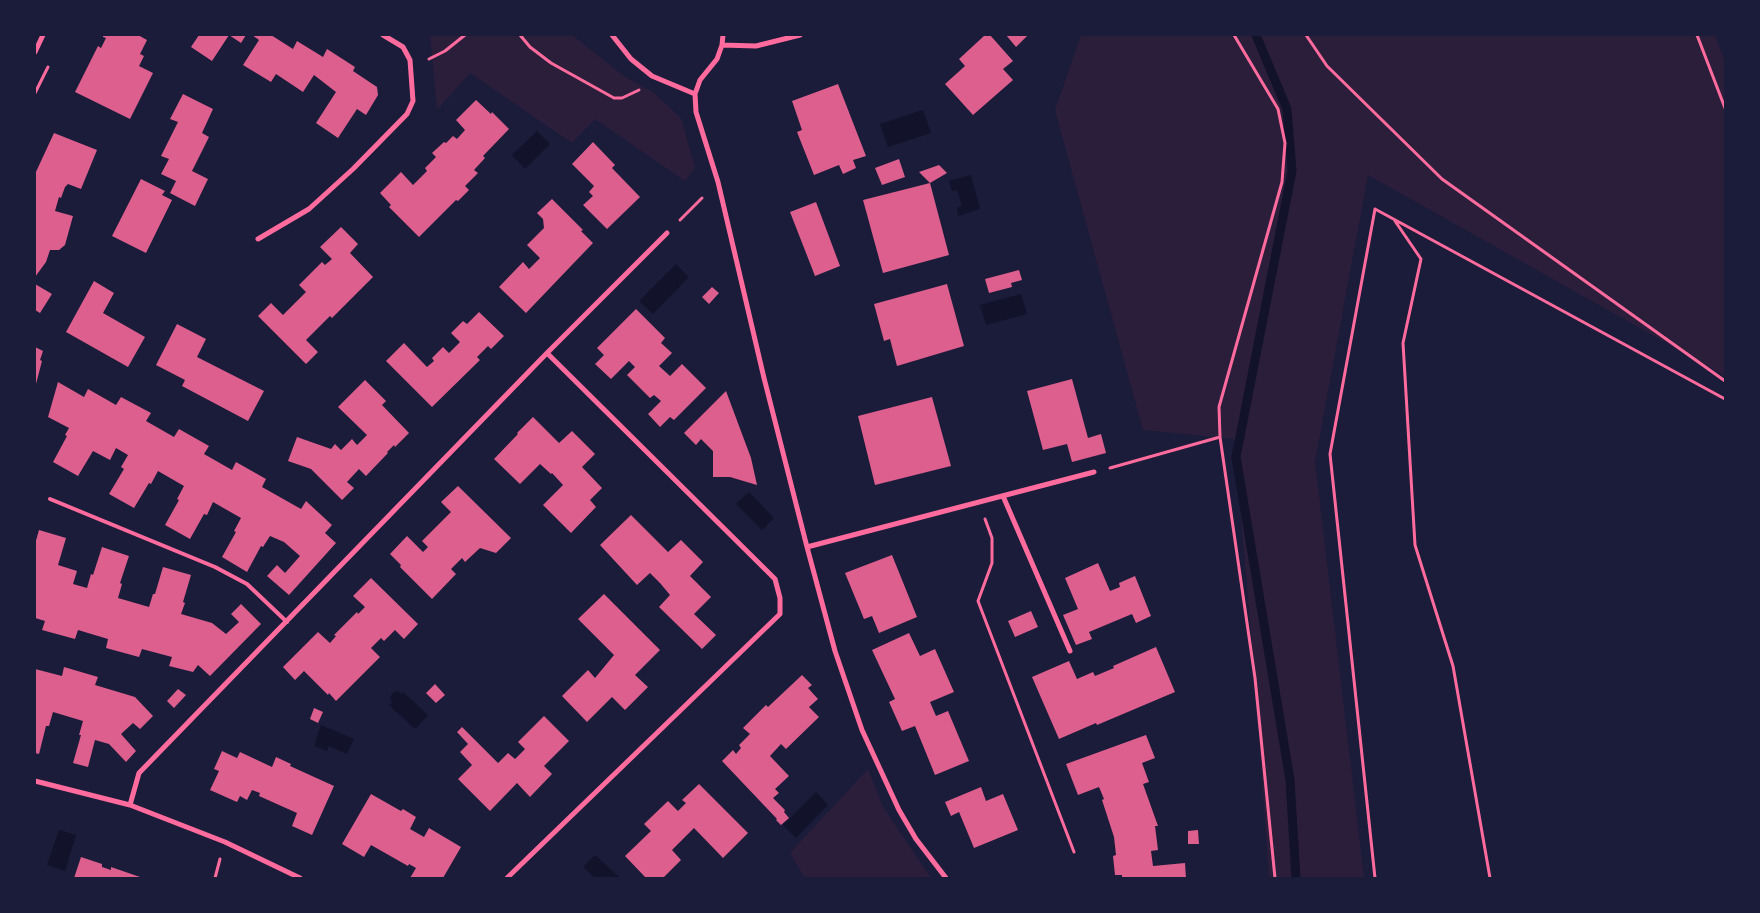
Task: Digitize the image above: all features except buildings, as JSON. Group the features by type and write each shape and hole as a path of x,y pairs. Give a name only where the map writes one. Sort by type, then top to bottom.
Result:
{"street":[{"path":"35,52 43,35"},
{"path":"258,239 309,209 353,169 407,114 413,100 410,60 403,47 382,35"},
{"path":"612,35 631,59 652,76 695,94"},
{"path":"723,35 717,59 700,80 695,94 696,112 718,182 764,378 807,547 835,650 862,730 899,810 916,839 946,878"},
{"path":"722,45 756,46 800,35"},
{"path":"130,805 139,773 288,622 547,353 667,233"},
{"path":"507,878 780,614 780,598 774,579 547,353"},
{"path":"807,547 1094,472"},
{"path":"1003,496 1070,651"},
{"path":"35,781 130,805 225,842 300,878"}],"lane":[{"path":"50,499 214,567 247,584 288,622"}],"path":[{"path":"411,65 445,52 466,35"},
{"path":"520,35 530,47 551,63 614,98 622,98 660,79"},
{"path":"1234,35 1278,109 1285,143 1282,182 1219,407 1220,437 1255,678 1275,878"},
{"path":"1306,35 1327,66 1442,179 1725,381"},
{"path":"1697,35 1725,108"},
{"path":"667,233 718,182"},
{"path":"1375,878 1330,454 1375,209 1725,399"},
{"path":"1394,219 1421,259 1403,344 1415,546 1452,666 1490,878"},
{"path":"1094,472 1220,437"},
{"path":"979,502 992,538 992,563 978,601 1074,852"}],"shaded area":[{"path":"430,35 572,35 624,76 654,93 681,118 695,168 685,181 595,119 572,143 470,73 437,110"},
{"path":"1081,35 1715,35 1725,62 1725,376 1368,175 1315,461 1364,878 1269,878 1255,678 1234,439 1143,430 1055,110"},
{"path":"923,110 931,133 888,147 880,124"},
{"path":"537,131 550,144 525,169 512,155"},
{"path":"971,175 980,209 958,216 957,208 962,206 957,190 952,191 949,181"},
{"path":"676,264 689,277 653,314 639,301"},
{"path":"1021,294 1027,314 986,325 980,305"},
{"path":"749,492 774,518 762,530 736,504"},
{"path":"398,691 401,694 403,692 428,715 415,729 389,705 392,703 390,697"},
{"path":"321,725 354,739 347,754 329,746 327,751 315,746"},
{"path":"868,769 883,807 931,878 805,878 790,853"},
{"path":"816,792 828,805 796,838 783,825"},
{"path":"59,830 76,835 65,871 47,865"},
{"path":"595,855 620,878 595,878 583,867"}],"waterway":[{"path":"1256,35 1287,109 1292,171 1236,457 1290,780 1296,878"}]}
